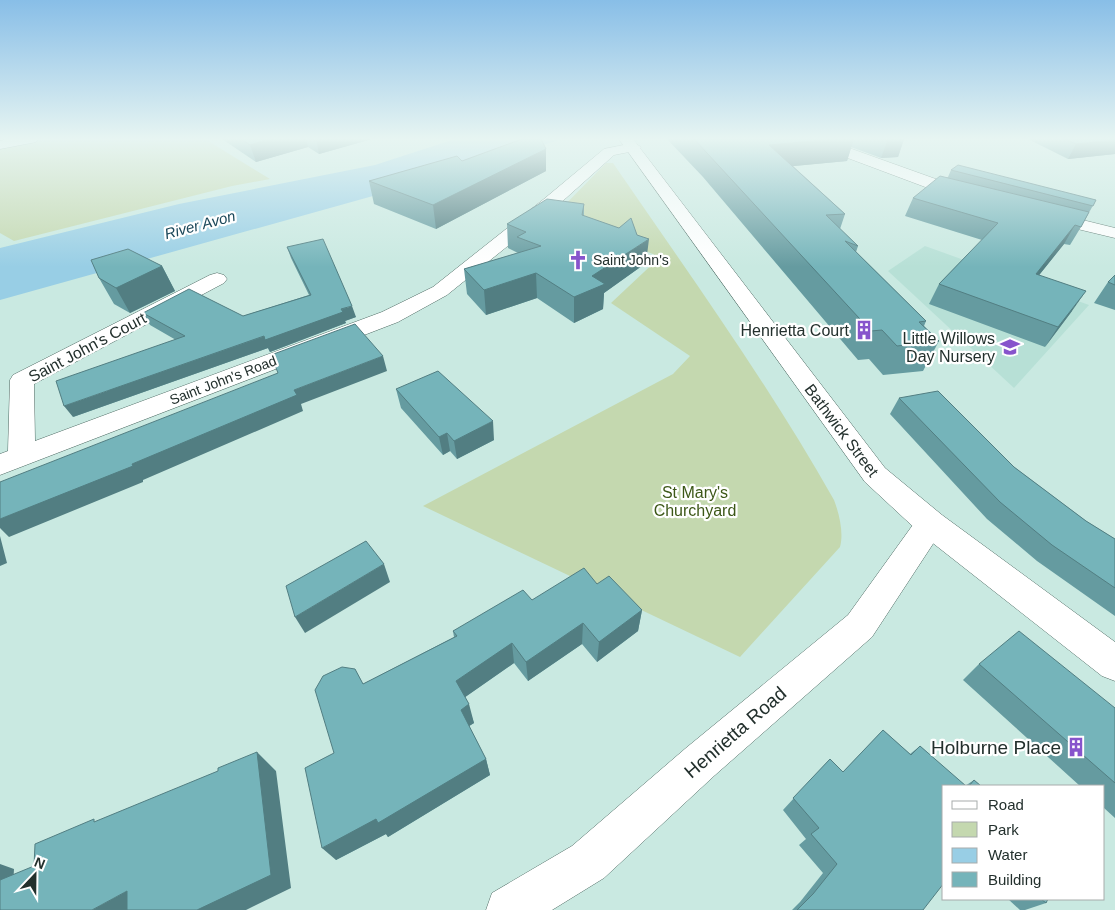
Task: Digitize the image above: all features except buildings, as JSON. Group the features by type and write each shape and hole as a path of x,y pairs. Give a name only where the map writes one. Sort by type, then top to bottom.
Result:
{"main road":[{"name":"Saint John's Road","path":"0,464 390,317 440,291 574,181"},
{"name":"Bathwick Street","path":"659,181 876,475 931,524 1115,664"},
{"path":"923,181 953,193 981,200"},
{"path":"1029,212 1115,233"},
{"name":"Saint John's Court","path":"22,456 22,380 217,279"},
{"name":"Henrietta Road","path":"509,910 588,862 700,762 860,626 888,583 931,524"}],"shaded area":[{"name":"Little Willows Day Nursery","path":"925,246 1089,305 1014,388 888,271"}],"green space":[{"path":"0,181 257,181 14,241 0,233"},
{"name":"St Mary's Churchyard","path":"588,181 626,181 755,371 809,456 834,500 841,529 840,547 740,657 423,506 673,374 690,356 611,303 660,257 556,214"}],"water":[{"name":"River Avon","path":"292,181 425,181 0,300 0,248 179,204"}],"place":[{"name":"Saint John's","path":"578,260"},
{"name":"Henrietta Court","path":"864,330"},
{"name":"Little Willows Day Nursery","path":"1010,347"},
{"name":"Holburne Place","path":"1076,747"}]}
